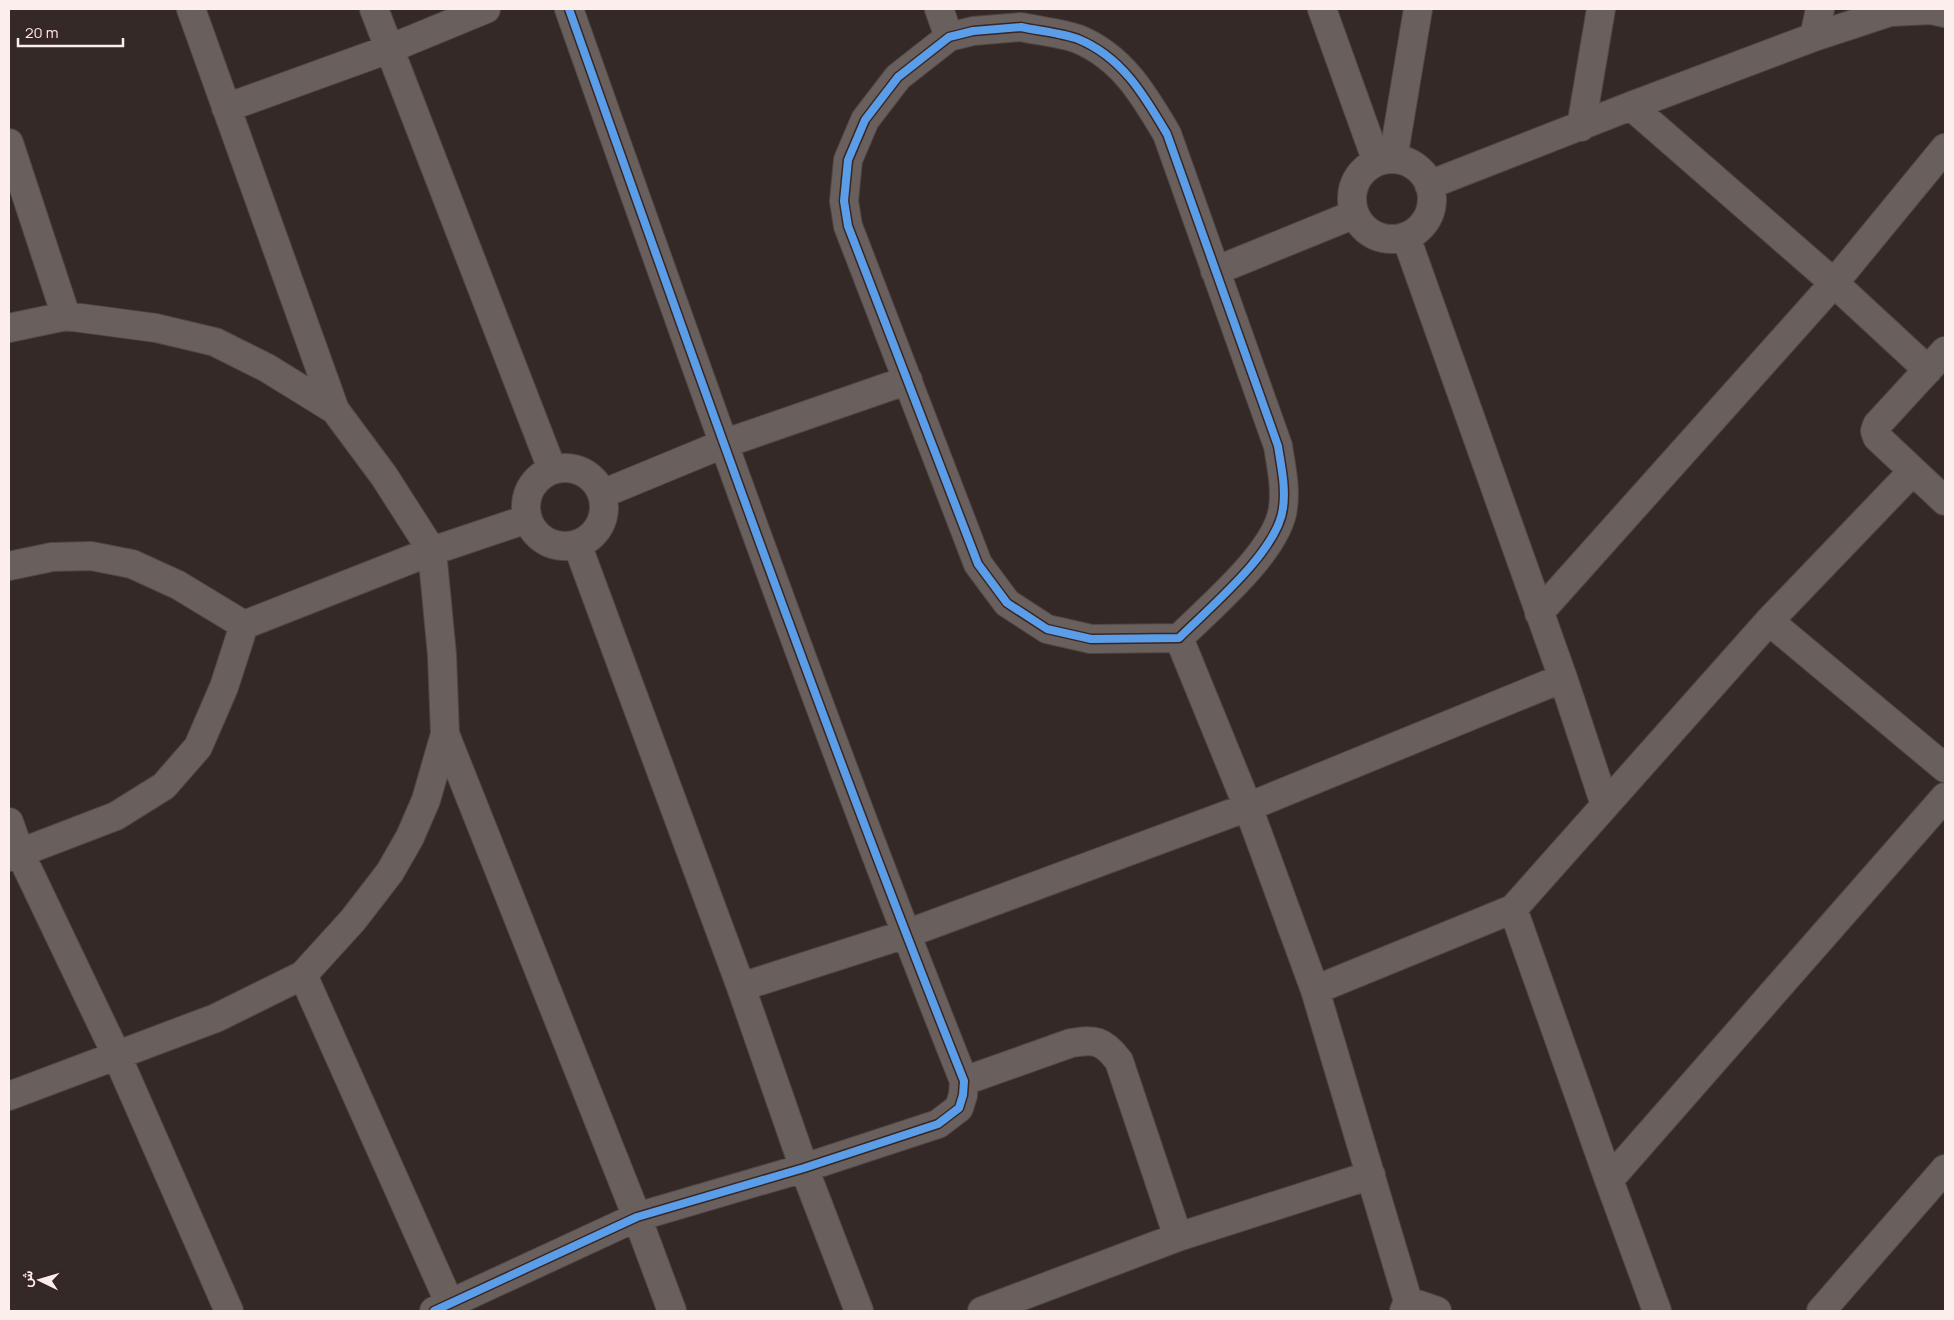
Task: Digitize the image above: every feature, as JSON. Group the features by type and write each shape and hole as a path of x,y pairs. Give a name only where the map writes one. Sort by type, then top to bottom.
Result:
{"street":[{"path":"9,1096 216,1018 303,975 353,920 390,872 410,837 426,800 445,734 442,655 432,551 384,476 335,410 191,9"},
{"path":"374,9 552,469"},
{"path":"226,108 388,49 486,9"},
{"path":"303,975 446,1309 637,1217 804,1168 938,1124 959,1108 963,1094 964,1081 906,934 723,444 570,9"},
{"path":"939,9 949,37"},
{"path":"1322,9 1385,160"},
{"path":"1385,160 1418,9"},
{"path":"1580,127 1601,9"},
{"path":"1814,38 1820,9"},
{"path":"1429,185 1631,106 1890,12 1931,10 1945,13"},
{"path":"1021,27 1078,39 1111,58 1140,89 1167,134 1215,271 1278,446 1283,482 1283,509 1273,537 1257,560 1179,638 1091,639 1047,629 1007,603 978,564 848,226 844,201 848,160 865,120 898,77 949,37 973,31 1021,27"},
{"path":"1631,106 1834,282 1936,360 1875,428 1878,437 1945,501"},
{"path":"9,143 66,316"},
{"path":"1539,613 1834,282 1945,148"},
{"path":"1385,160 1408,162 1421,172 1429,185 1432,200 1428,216 1419,229 1406,237 1391,239 1375,236 1363,227 1355,214 1352,198 1356,183 1364,170 1385,160"},
{"path":"1215,271 1355,214"},
{"path":"1406,237 1563,678 1605,805"},
{"path":"9,328 66,316 156,328 215,342 267,368 335,410"},
{"path":"602,494 723,444 908,380"},
{"path":"568,467 582,471 594,481 602,494 604,509 600,524 591,536 577,544 562,546 547,542 535,533 527,519 525,504 529,489 539,477 552,469 568,467"},
{"path":"1315,990 1513,909 1768,622 1912,470"},
{"path":"244,625 432,551 527,519"},
{"path":"577,544 742,988 804,1168 859,1311"},
{"path":"9,566 52,556 91,556 132,564 178,585 244,625"},
{"path":"1768,622 1945,768"},
{"path":"15,855 116,816 164,786 198,747 224,687 244,625"},
{"path":"1179,638 1248,807 1315,990 1371,1175 1406,1306 1437,1311"},
{"path":"742,988 906,934 1248,807 1563,678"},
{"path":"445,734 637,1217 672,1311"},
{"path":"1609,1180 1945,797"},
{"path":"9,822 15,855 116,1056 229,1311"},
{"path":"1513,909 1657,1311"},
{"path":"964,1081 1071,1043 1085,1040 1099,1041 1110,1049 1119,1061 1178,1237"},
{"path":"1821,1311 1945,1170"},
{"path":"982,1311 1178,1237 1371,1175"}],"cycle path":[{"path":"434,1311 637,1217 804,1168 938,1124 959,1108 963,1095 964,1081 811,681 569,9"},
{"path":"1021,27 1072,37 1094,47 1107,56 1130,79 1158,119 1167,134 1278,446 1284,492 1283,508 1278,525 1256,560 1224,595 1179,638 1091,639 1047,629 1007,603 978,564 848,226 844,201 848,160 865,120 898,77 949,37 973,31 1021,27"}]}
